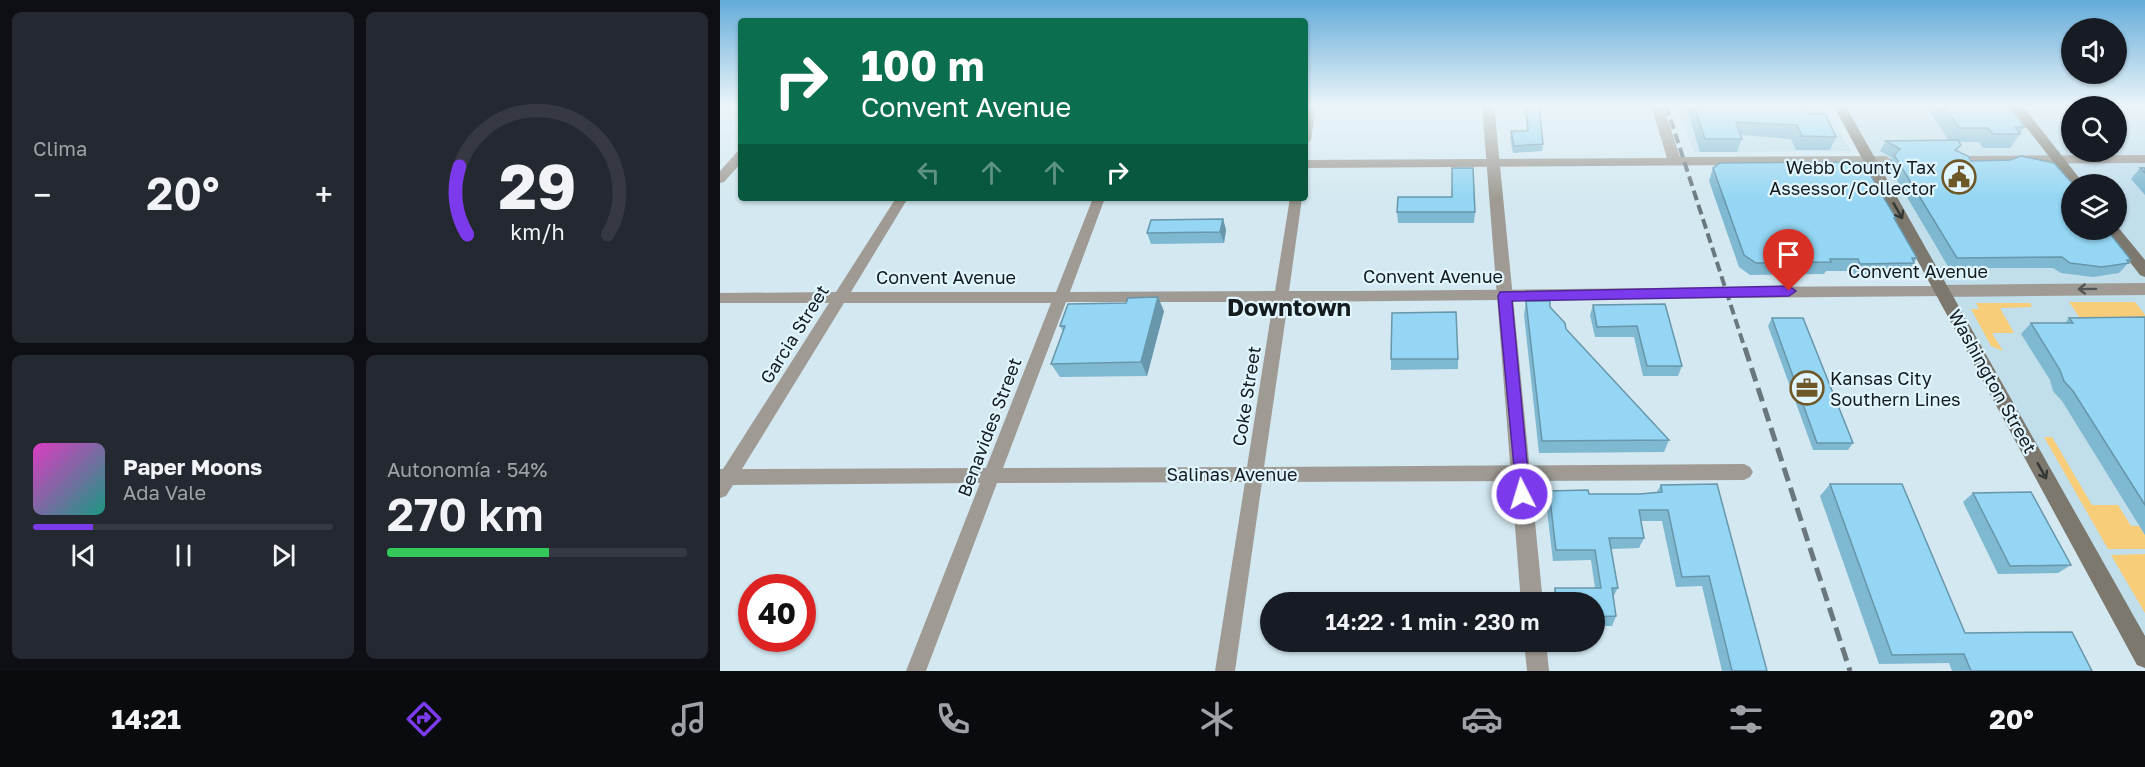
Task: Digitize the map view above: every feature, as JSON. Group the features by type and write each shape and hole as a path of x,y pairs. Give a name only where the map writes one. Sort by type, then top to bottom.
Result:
{"main road":[{"name":"Washington Street","path":"1856,136 1944,291 2145,657"},
{"path":"2040,136 2069,174"},
{"path":"2120,240 2145,271"}],"street":[{"path":"1491,136 1531,592"},
{"path":"1667,136 1675,162"},
{"path":"1957,160 2145,159"},
{"path":"1308,164 1886,160"},
{"path":"720,179 731,166"},
{"name":"Garcia Street","path":"723,481 900,201"},
{"name":"Benavides Street","path":"915,671 1098,201"},
{"name":"Coke Street","path":"1225,671 1296,201"},
{"name":"Convent Avenue","path":"720,298 1504,296 1739,291 2145,289"},
{"name":"Salinas Avenue","path":"723,481 992,475 1744,472"},
{"path":"1536,652 1538,671"}],"shaded area":[{"path":"1689,136 1843,136 1851,151 1694,152"},
{"path":"1856,136 2061,136 2061,162 2127,162 2127,136 2145,136 2145,657"},
{"path":"2069,302 2135,302 2145,315 2145,333 2087,328"},
{"path":"1976,303 2030,303 2032,307 2000,308 2014,333 1992,333 2003,351 1991,346 1971,309 1979,309"},
{"path":"2044,437 2052,437 2092,505 2118,505 2131,526 2139,526 2145,535 2145,549 2108,549"},
{"path":"2145,554 2145,613 2111,555"}],"building":[{"path":"1512,136 1542,136 1543,144 1514,146"},
{"path":"1704,136 1741,136 1742,139 1705,139"},
{"path":"1958,140 1961,145 1955,150 1968,156 1971,161 2010,160 2021,156 2054,163 2064,174 2061,174 2061,240 2115,240 2131,260 2127,260 2129,263 2102,267 2070,263 2062,257 1957,258 1894,155 1900,149 1886,141"},
{"path":"1859,162 1865,166 1896,218 1894,218 1917,258 1912,258 1914,263 1860,264 1858,259 1830,259 1831,262 1756,263 1744,255 1713,168 1720,163"},
{"path":"1452,168 1473,168 1475,212 1397,212 1398,197 1452,197"},
{"path":"1223,219 1220,232 1147,233 1151,220"},
{"path":"1158,297 1141,362 1051,364 1065,326 1060,326 1068,304 1126,303 1128,298"},
{"path":"1526,301 1550,301 1550,307 1565,323 1566,329 1669,440 1542,441"},
{"path":"1665,304 1682,366 1647,366 1637,326 1597,327 1593,305"},
{"path":"1456,312 1458,359 1391,359 1392,313"},
{"path":"2145,317 2145,505 2073,391 2064,381 2060,370 2031,323 2073,323 2069,318"},
{"name":"Kansas City Southern Lines","path":"1772,318 1803,318 1853,443 1817,443"},
{"path":"1717,484 1767,671 1732,671 1709,576 1682,577 1668,510 1639,510 1644,538 1609,538 1618,588 1612,588 1616,616 1605,616 1605,592 1556,592 1555,588 1601,588 1595,550 1556,550 1549,491 1588,490 1589,494 1640,494 1662,492 1661,485"},
{"path":"1830,484 1902,484 1965,633 2072,632 2092,671 1971,671 1964,654 1892,655"},
{"path":"2031,492 2071,565 2010,566 1973,493"}],"railway":[{"path":"1676,136 1745,349"},
{"path":"1745,348 1850,671"}],"place":[{"name":"Webb County Tax Assessor/Collector","path":"1959,177"},
{"name":"Kansas City Southern Lines","path":"1807,388"}],"district":[{"name":"Downtown","path":"1289,306"}],"route":[{"path":"1522,494 1504,296 1789,291"}]}
